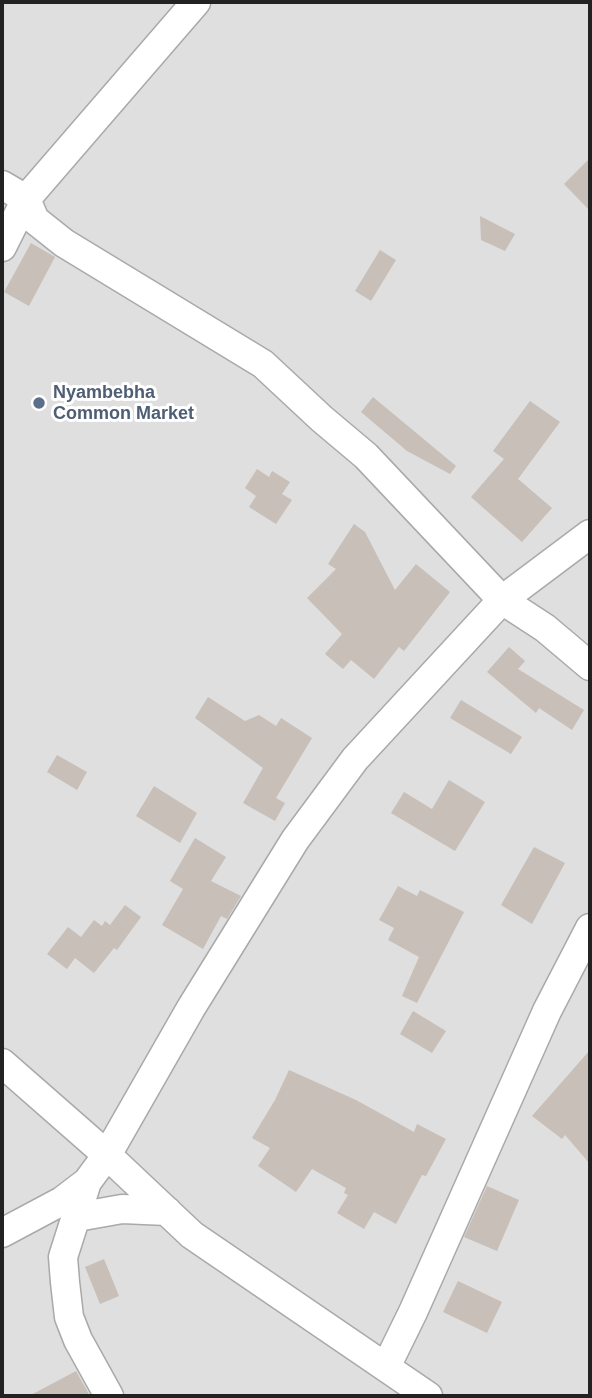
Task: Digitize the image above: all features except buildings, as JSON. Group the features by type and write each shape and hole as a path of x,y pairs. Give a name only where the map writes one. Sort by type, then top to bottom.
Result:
{"street":[{"path":"2,247 14,192 196,2"},
{"path":"14,192 35,220 64,243 263,364 366,456 502,600 545,628 590,666"},
{"path":"2,1233 62,1201 87,1182 107,1155 191,1009 295,841 355,759 502,600 590,534"},
{"path":"386,1367 547,1011 590,928"},
{"path":"2,1063 107,1155 192,1235 428,1396"},
{"path":"87,1182 63,1257 69,1317 78,1340 108,1396"},
{"path":"76,1217 122,1209 167,1211"}],"shaded area":[{"path":"2,2 590,2 590,1396 2,1396"}],"place":[{"name":"Nyambebha Common Market","path":"39,403"}]}
